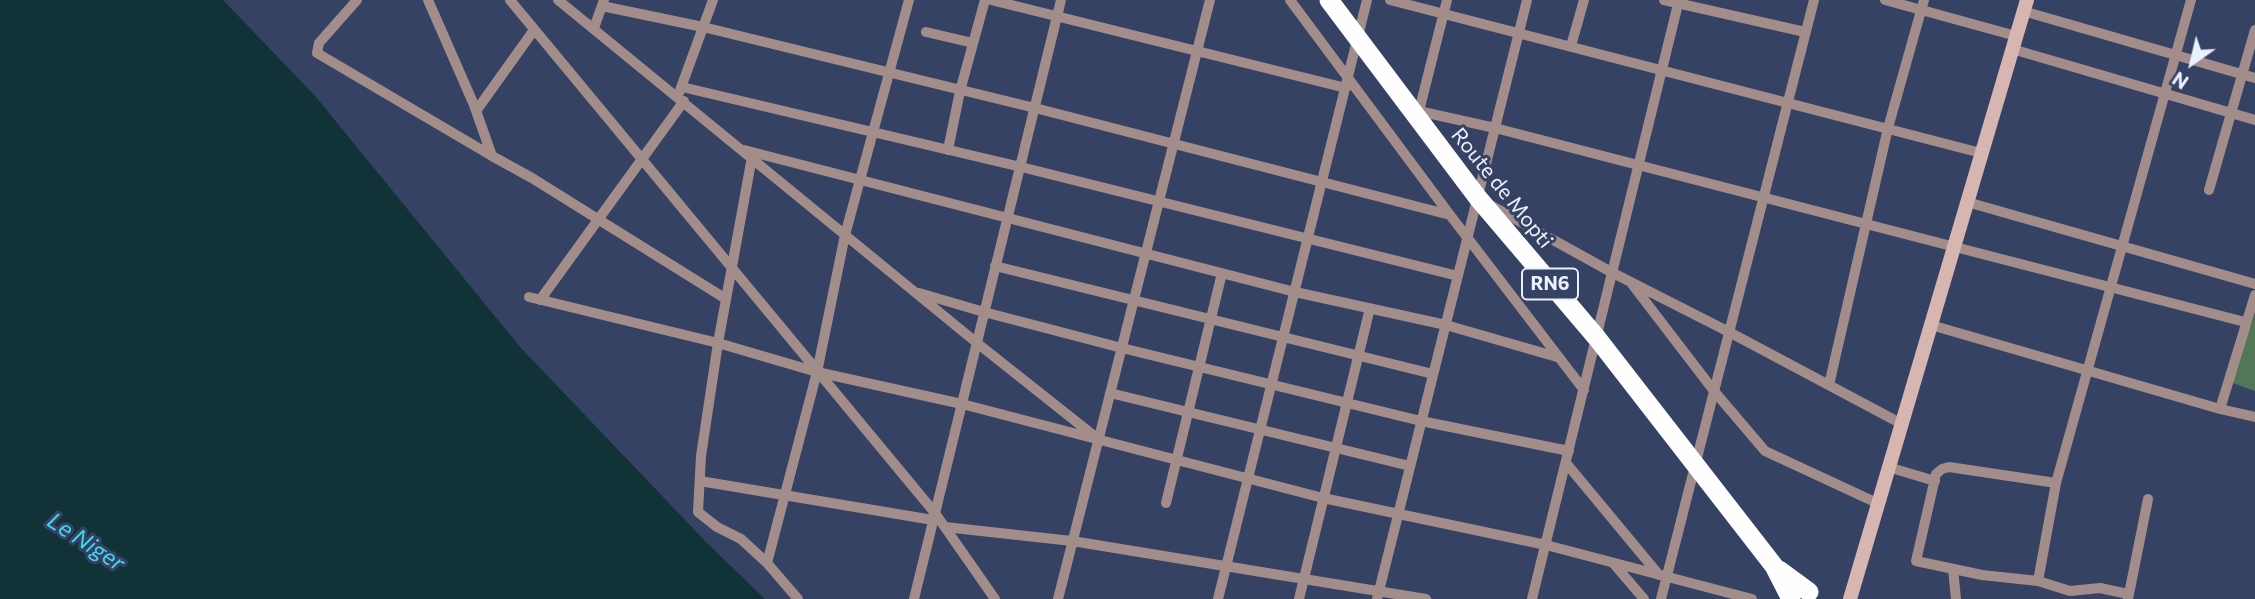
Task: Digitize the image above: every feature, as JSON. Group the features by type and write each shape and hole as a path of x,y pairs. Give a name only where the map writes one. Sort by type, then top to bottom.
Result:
{"highway":[{"name":"Route de Mopti","path":"1329,0 1415,110 1478,198 1597,338 1694,466 1774,566 1803,597"}],"street":[{"path":"428,0 476,111 492,156"},
{"path":"510,0 934,517 945,527 995,599"},
{"path":"558,0 681,95 977,344 1098,439"},
{"path":"713,0 681,95 642,161 535,298 718,343 817,372 962,404 1323,498 1546,545 1752,599"},
{"path":"767,563 817,372 845,235 909,0"},
{"path":"948,150 960,91 985,0"},
{"path":"991,0 1197,52 1347,83"},
{"path":"914,599 1061,0"},
{"path":"1058,599 1210,0"},
{"path":"1290,0 1347,83 1584,390"},
{"path":"1218,599 1367,0"},
{"path":"1390,0 1981,153"},
{"path":"1447,0 1415,110 1495,128 2245,322"},
{"path":"1378,595 1527,0"},
{"path":"1571,46 1584,0"},
{"path":"1664,0 1805,32"},
{"path":"1661,599 1663,576 1714,391 1814,0"},
{"path":"1885,0 1923,5 2014,42 2165,94 2255,120"},
{"path":"2038,581 2056,483 2192,0"},
{"path":"1532,599 1679,2"},
{"path":"349,3 319,43 317,54 492,156 726,299"},
{"path":"594,28 603,3 1035,108 1450,215"},
{"path":"1829,386 1888,128 1923,5"},
{"path":"1848,597 2025,6 2255,78"},
{"path":"476,111 534,30"},
{"path":"2209,190 2255,30"},
{"path":"926,32 973,43"},
{"path":"681,95 872,133 1021,167 1458,276"},
{"path":"748,154 1008,217 1295,292 1446,325 1558,357"},
{"path":"748,154 701,456 698,512 717,527 741,540 767,563 798,599"},
{"path":"1478,198 1613,273 1902,424"},
{"path":"1967,202 2255,284"},
{"path":"995,266 1433,374"},
{"path":"1166,503 1222,273"},
{"path":"1630,282 1714,391 1765,451 1877,503"},
{"path":"914,291 1122,348 1421,421 1569,451"},
{"path":"2220,409 2255,295"},
{"path":"1298,599 1370,308"},
{"path":"1931,325 2220,409 2255,416"},
{"path":"1110,393 1410,466"},
{"path":"1566,463 1663,576"},
{"path":"1888,467 1935,481"},
{"path":"2056,483 1949,467 1936,474 1916,561 1982,575 2038,581 2070,590 2101,588 2128,597 2148,499"},
{"path":"700,481 934,517"},
{"path":"945,527 1072,541 1227,565 1378,595 1426,599"},
{"path":"1613,563 1644,599"},
{"path":"1952,569 1956,599"}],"green space":[{"path":"2255,315 2255,391 2230,382"}],"water":[{"name":"Le Niger","path":"0,0 223,0 316,97 520,347 707,543 765,599 0,599"}]}
